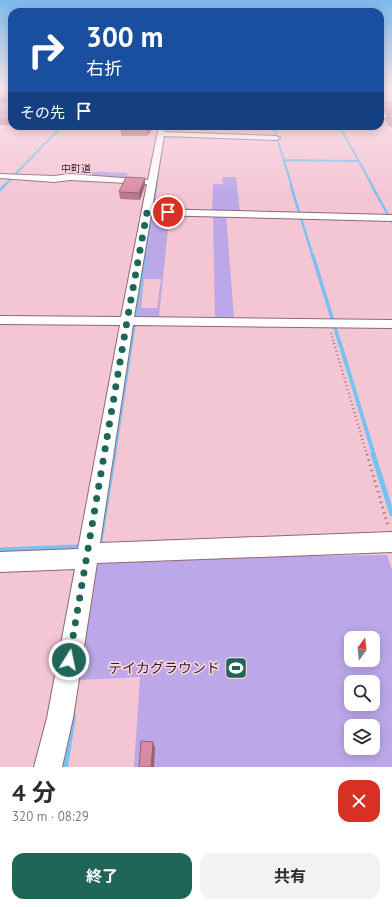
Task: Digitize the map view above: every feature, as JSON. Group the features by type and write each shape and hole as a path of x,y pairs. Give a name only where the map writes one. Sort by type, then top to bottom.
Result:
{"street":[{"path":"48,767 60,718 87,556 132,321 150,212 152,182 161,130 276,138"},
{"name":"中町道","path":"0,176 152,182"},
{"path":"150,212 390,218"},
{"path":"0,320 392,324"},
{"path":"0,562 390,534"}],"path":[{"path":"332,323 390,534"}],"shaded area":[{"path":"78,171 128,173 125,179 74,176"},
{"path":"222,177 236,177 240,212 212,211 213,184 223,184"},
{"path":"213,215 226,215 234,318 215,318"},
{"path":"152,220 169,220 159,317 137,317","holes":["144,279 161,279 157,308 141,308"]},
{"name":"テイカグラウンド","path":"387,555 392,570 392,767 134,767 140,677 79,680 98,558"}],"building":[{"path":"122,130 148,130 147,131 121,131"},
{"path":"126,177 145,178 139,193 119,192"},
{"path":"141,741 153,742 151,767 139,767"}],"waterway":[{"path":"3,187 57,131"},
{"path":"275,131 292,187"},
{"path":"342,131 373,187"},
{"path":"284,160 358,161"},
{"path":"156,187 158,172"},
{"path":"145,257 156,186"},
{"path":"291,186 313,257"},
{"path":"372,186 392,222"},
{"path":"0,190 3,187"},
{"path":"131,344 145,256"},
{"path":"313,256 340,344"},
{"path":"114,455 131,343"},
{"path":"340,343 374,455"},
{"path":"99,547 114,454"},
{"path":"373,454 392,514"},
{"path":"0,550 78,547"},
{"path":"65,767 73,716"}],"place":[{"name":"テイカグラウンド","path":"236,668"}],"route":[{"path":"69,660 147,212 168,212"}]}
